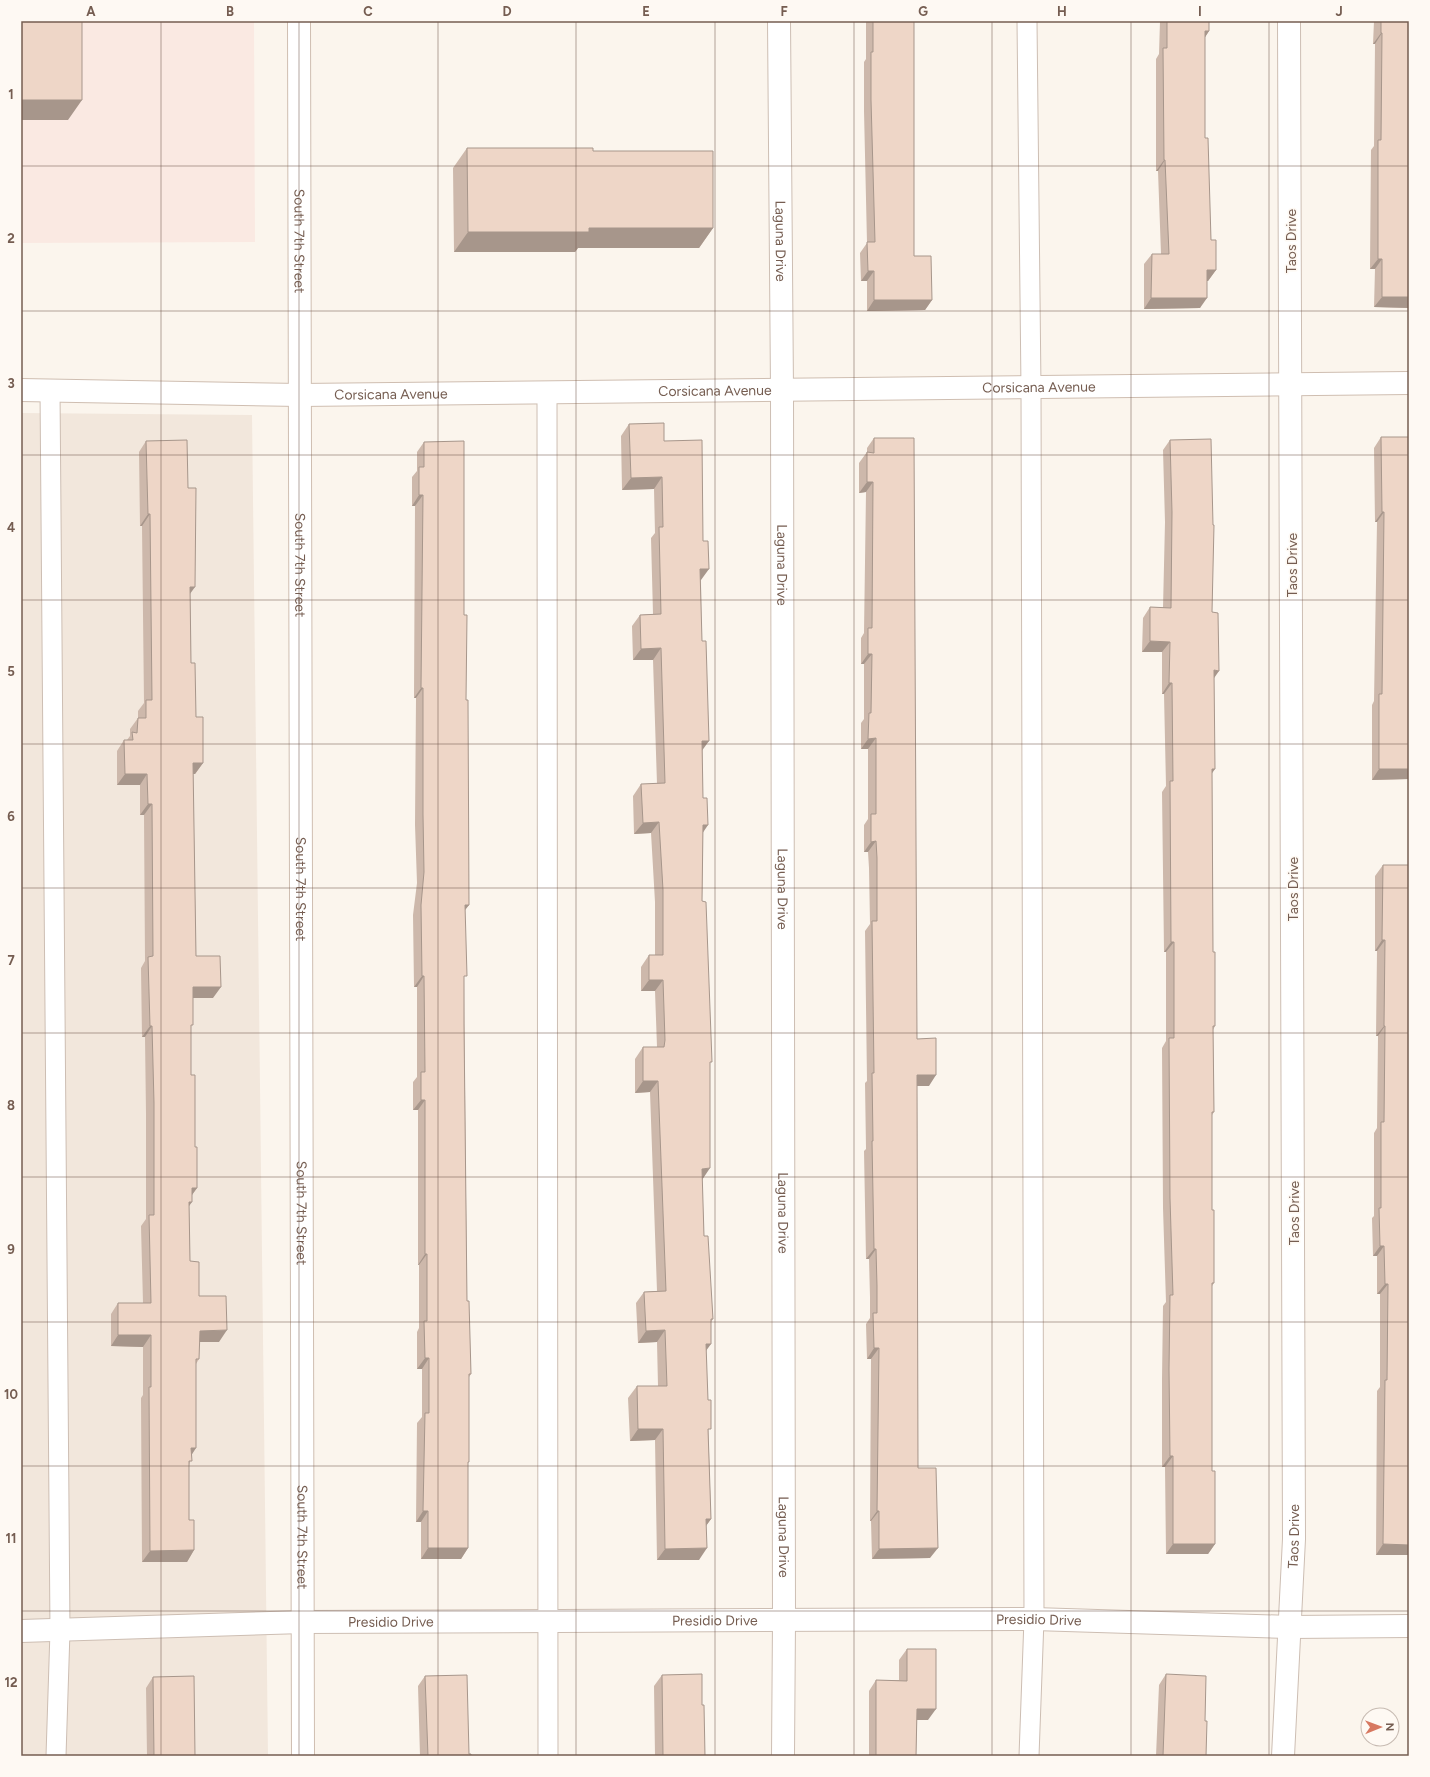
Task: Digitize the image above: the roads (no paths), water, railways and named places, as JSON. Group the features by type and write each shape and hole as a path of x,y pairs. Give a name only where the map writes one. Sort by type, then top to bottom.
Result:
{"street":[{"name":"South 7th Street","path":"299,21 303,1756"},
{"name":"Laguna Drive","path":"779,21 782,390 783,1756"},
{"name":"Taos Drive","path":"1283,1756 1294,1539 1290,21"},
{"name":"Corsicana Avenue","path":"21,390 300,395 1409,383"},
{"name":"Presidio Drive","path":"21,1631 60,1631 303,1622 1034,1619 1290,1627 1409,1626"}],"lane":[{"path":"1027,21 1032,388 1034,1619 1029,1756"},
{"path":"50,390 60,1631 56,1756"},
{"path":"547,392 548,1756"}]}
